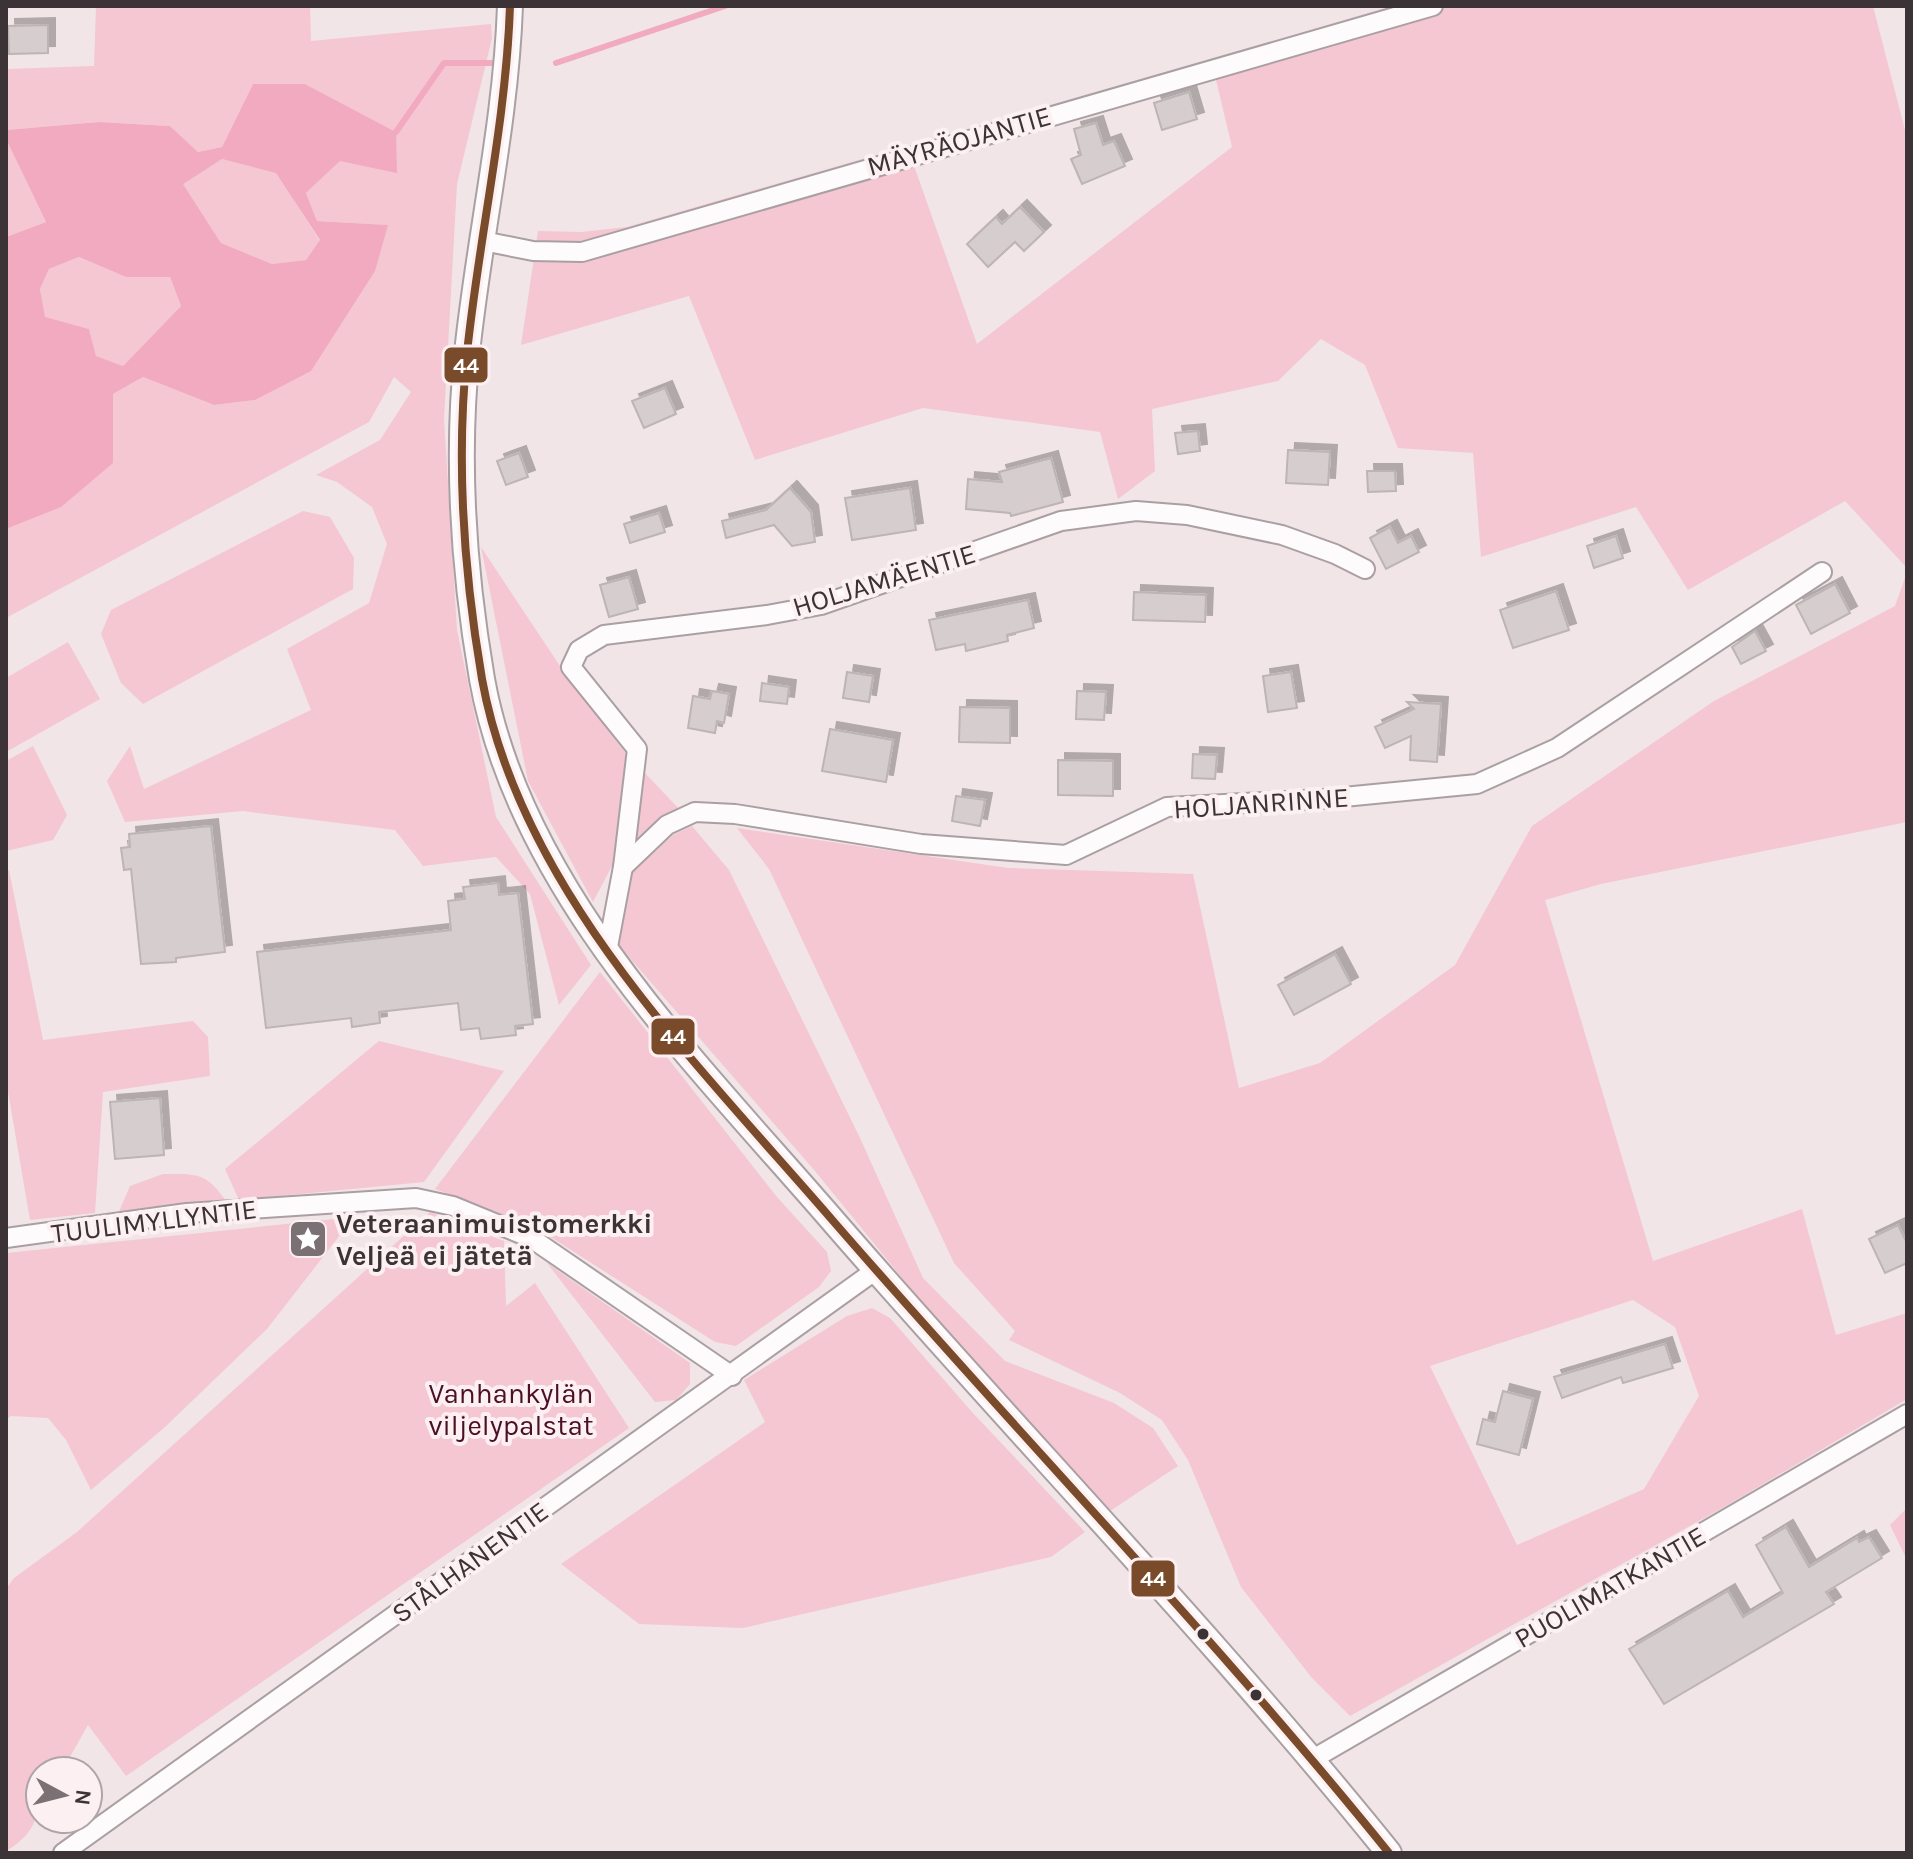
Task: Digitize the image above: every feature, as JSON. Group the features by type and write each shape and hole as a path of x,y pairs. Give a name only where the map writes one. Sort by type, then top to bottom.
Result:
{"street":[{"path":"510,6 503,102 466,360 466,538 482,681 509,779 543,853 607,952 876,1270 1313,1759 1389,1853"},
{"name":"MÄYRÄOJANTIE","path":"483,241 533,251 582,252 1433,6"},
{"name":"HOLJAMÄENTIE","path":"607,952 623,867 637,749 571,667 579,650 604,635 767,615 821,605 1061,521 1136,511 1187,515 1282,535 1335,554 1365,569"},
{"name":"HOLJANRINNE","path":"623,867 667,825 695,812 735,814 921,844 1066,855 1167,807 1323,799 1477,784 1557,748 1822,572"},
{"name":"TUULIMYLLYNTIE","path":"6,1238 187,1213 416,1198 453,1206 531,1238 732,1376"},
{"name":"STÅLHANENTIE","path":"63,1853 876,1270"},
{"name":"PUOLIMATKANTIE","path":"1313,1759 1907,1414"}],"green space":[{"path":"96,6 310,6 311,41 491,24 492,38 457,184 444,419 457,630 496,817 591,965 559,1005 530,894 496,857 423,866 395,830 243,811 125,822 107,781 130,746 144,789 311,710 287,649 369,603 387,544 372,507 337,482 316,475 380,440 411,392 394,377 369,422 6,618 6,529 57,508 113,394 143,377 214,405 255,400 387,225 317,221 306,193 340,161 396,132 305,84 253,84 222,147 198,152 170,126 99,122 6,130 6,69 94,66"},
{"path":"1392,6 1873,6 1907,138 1907,568 1845,501 1688,590 1636,507 1481,557 1473,453 1398,448 1365,365 1321,339 1278,381 1152,409 1155,471 1118,499 1100,432 923,408 755,460 689,296 521,345 538,231 581,232 627,227 907,146 977,344 1232,147 1211,59"},
{"path":"6,139 46,222 6,237"},
{"path":"222,159 276,172 320,241 306,260 272,264 221,243 182,183"},
{"path":"79,257 126,277 170,277 181,306 123,366 96,356 89,329 45,318 40,289 49,269"},
{"path":"303,511 330,517 354,558 353,589 143,704 121,683 101,634 111,610"},
{"path":"481,547 564,672 627,755 613,864 593,902 528,781"},
{"path":"1907,572 1907,822 1601,884 1545,900 1653,1261 1802,1209 1836,1335 1907,1313 1907,1399 1731,1503 1350,1716 1312,1678 1241,1587 1188,1460 1162,1420 1120,1393 1009,1340 1015,1331 954,1263 769,869 737,828 1008,868 1193,874 1239,1088 1320,1063 1455,965 1532,826 1714,701 1895,606","holes":["1633,1300 1675,1327 1699,1396 1644,1489 1517,1545 1430,1366"]},
{"path":"68,642 100,699 6,752 6,678"},
{"path":"33,746 67,815 53,840 6,851 6,761"},
{"path":"644,772 680,810 660,819 633,847"},
{"path":"692,826 729,870 860,1138 923,1278 1005,1361 1114,1403 1153,1428 1178,1466 1107,1513 1007,1407 815,1171 615,941 630,875 673,835"},
{"path":"9,870 43,1040 193,1021 208,1037 210,1076 103,1092 95,1213 30,1220 6,1080 6,871"},
{"path":"600,972 777,1197 827,1252 831,1271 819,1287 736,1346 715,1342 535,1227 435,1189"},
{"path":"379,1041 504,1071 424,1182 239,1200 225,1169"},
{"path":"163,1174 200,1177 226,1201 118,1214 130,1186"},
{"name":"Vanhankylän viljelypalstat","path":"430,1212 504,1241 506,1306 535,1283 629,1428 126,1776 88,1725 71,1755 24,1755 26,1835 6,1851 6,1589 14,1578 77,1532"},
{"path":"354,1217 267,1329 165,1427 91,1490 66,1440 48,1418 11,1416 6,1419 6,1253"},
{"path":"547,1263 690,1363 690,1384 676,1400 655,1402"},
{"path":"872,1308 890,1318 972,1412 1085,1532 1051,1557 743,1628 639,1624 561,1564 765,1422 744,1380 847,1316"},
{"path":"1907,1508 1907,1560 1890,1525"}],"shaded area":[{"path":"253,84 305,84 396,132 397,173 340,161 306,193 317,221 388,225 375,271 311,371 255,400 214,405 143,377 113,394 113,463 61,507 6,529 6,237 46,222 6,139 6,130 99,122 170,126 198,152 222,147","holes":["222,159 276,173 320,240 306,260 272,264 221,243 183,184","79,257 126,277 170,277 181,306 123,366 96,356 89,329 45,317 40,289 49,269"]}],"building":[{"path":"48,25 48,53 9,54 8,26"},
{"path":"1189,92 1197,119 1162,130 1154,103"},
{"path":"1096,123 1103,145 1114,141 1125,166 1082,184 1071,159 1081,155 1074,129"},
{"path":"1020,207 1044,232 1024,251 1015,242 988,267 967,244 996,217 1002,224"},
{"path":"665,388 676,414 644,428 632,401"},
{"path":"1198,431 1200,451 1178,454 1175,433"},
{"path":"1288,450 1330,452 1328,485 1286,483"},
{"path":"519,453 528,477 506,485 497,461"},
{"path":"1051,458 1063,502 1011,516 1010,513 966,509 968,479 1002,482 999,472"},
{"path":"1367,471 1395,471 1396,491 1368,492"},
{"path":"790,488 811,512 815,542 792,546 774,525 726,538 722,521 766,510"},
{"path":"910,488 916,530 852,540 845,498"},
{"path":"659,513 665,532 630,543 624,524"},
{"path":"1390,527 1398,543 1411,536 1419,552 1386,569 1370,538"},
{"path":"1616,536 1623,558 1594,568 1587,546"},
{"path":"629,577 638,609 609,617 600,585"},
{"path":"1835,584 1850,613 1811,634 1796,605"},
{"path":"1556,591 1569,630 1513,648 1500,610"},
{"path":"1134,592 1206,595 1205,622 1133,620"},
{"path":"1028,600 1034,628 1007,635 1008,641 966,651 965,644 936,650 929,620"},
{"path":"1755,631 1766,651 1741,664 1732,647"},
{"path":"847,672 873,676 869,702 843,698"},
{"path":"1291,672 1297,708 1268,712 1263,676"},
{"path":"762,683 789,687 787,704 760,701"},
{"path":"712,691 729,694 724,723 717,721 715,733 688,728 693,696 710,699"},
{"path":"1077,691 1106,692 1104,720 1076,719"},
{"path":"1407,702 1441,704 1437,762 1410,760 1411,736 1385,748 1375,727 1414,709"},
{"path":"960,707 1010,708 1010,743 959,742"},
{"path":"830,729 893,740 886,782 822,771"},
{"path":"1193,754 1217,755 1215,779 1192,778"},
{"path":"1058,760 1113,761 1113,796 1058,795"},
{"path":"956,796 985,800 980,826 952,821"},
{"path":"211,826 225,952 176,958 176,962 141,964 131,869 124,870 121,848 130,847 129,834"},
{"path":"498,883 499,895 518,893 533,1024 515,1026 516,1035 481,1039 479,1028 461,1030 458,1003 379,1012 380,1023 352,1027 351,1018 266,1028 257,952 451,930 448,901 465,899 463,887"},
{"path":"1335,954 1351,984 1294,1015 1278,985"},
{"path":"160,1098 164,1155 115,1159 110,1102"},
{"path":"1898,1225 1907,1243 1907,1263 1885,1273 1869,1239"},
{"path":"1665,1344 1673,1368 1623,1383 1621,1377 1562,1398 1554,1377"},
{"path":"1503,1391 1533,1399 1519,1455 1477,1444 1483,1419 1495,1422"},
{"path":"1786,1527 1809,1567 1857,1538 1859,1542 1869,1537 1882,1558 1826,1592 1834,1604 1664,1704 1629,1649 1728,1591 1743,1617 1783,1593 1756,1545"}],"waterway":[{"path":"556,63 725,6"},
{"path":"396,132 444,63 493,63"}],"transit line":[{"name":"44","path":"510,6 498,137 467,353 462,475 466,558 482,679 502,757 534,831 574,902 621,971 673,1037 903,1301 1254,1692 1389,1853"}],"place":[{"name":"Veteraanimuistomerkki Veljeä ei jätetä","path":"308,1239"}]}
